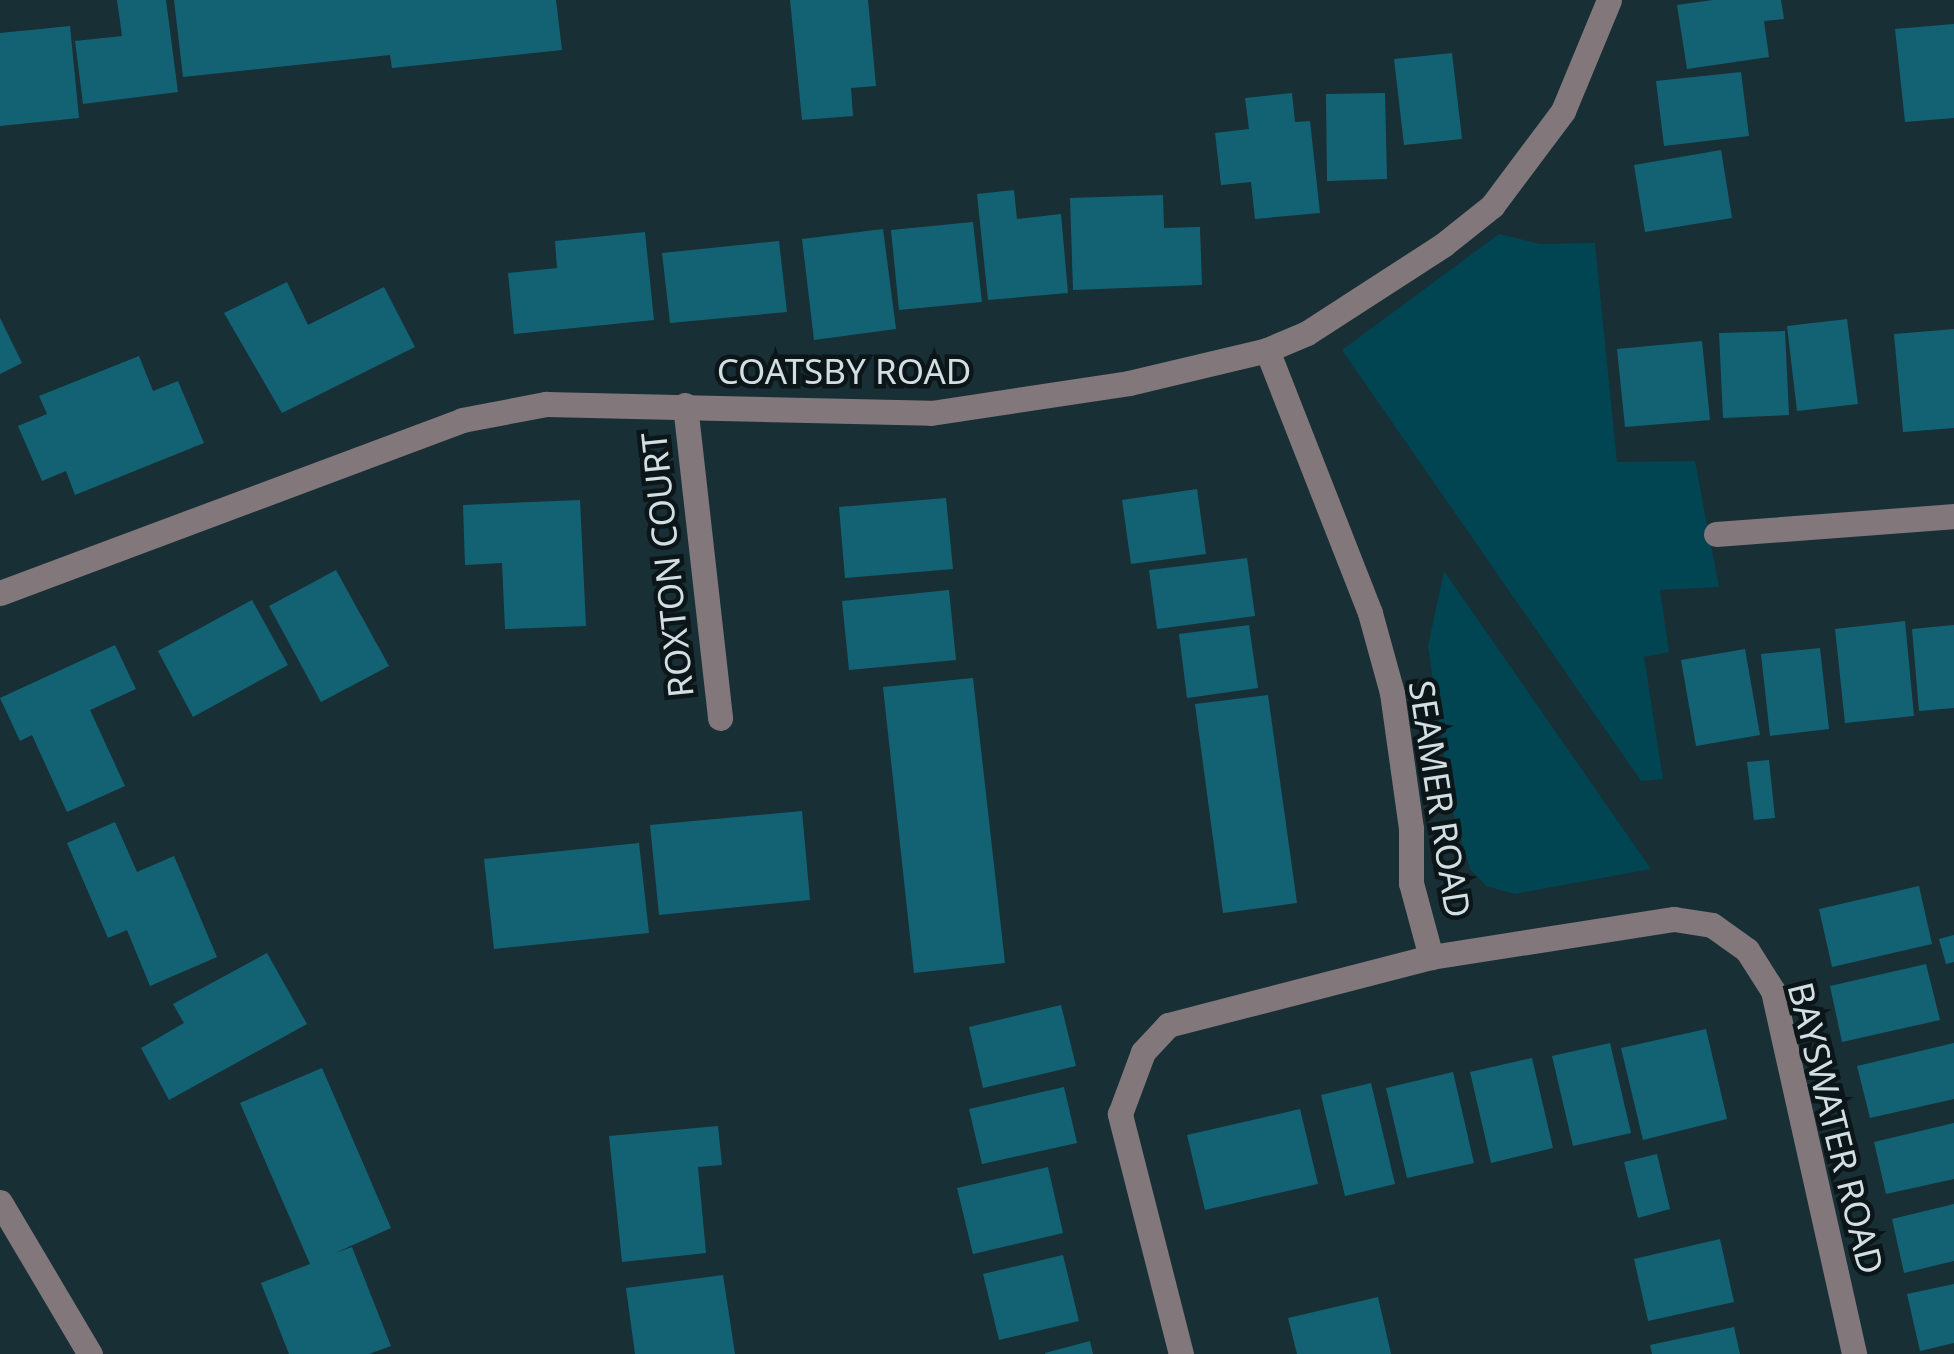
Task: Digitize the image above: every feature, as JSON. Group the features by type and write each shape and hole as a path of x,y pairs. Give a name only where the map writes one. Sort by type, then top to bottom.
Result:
{"street":[{"name":"COATSBY ROAD","path":"0,592 462,420 546,404 931,413 1129,384 1267,350 1307,333 1443,246 1492,206 1562,111 1609,0"},
{"name":"SEAMER ROAD","path":"1181,1354 1120,1114 1143,1052 1168,1025 1430,957 1411,883 1411,829 1392,692 1370,613 1267,350"},
{"name":"ROXTON COURT","path":"685,405 720,718"},
{"path":"1716,534 1954,516"},
{"name":"BAYSWATER ROAD","path":"1430,957 1674,919 1712,924 1747,950 1772,991 1854,1354"},
{"path":"0,1202 90,1354"}],"shaded area":[{"path":"1499,234 1541,244 1595,243 1617,462 1695,461 1719,587 1660,590 1669,652 1644,657 1663,779 1641,781 1342,350"},
{"path":"1444,571 1651,869 1515,894 1486,886 1470,869 1451,806 1428,646"}],"building":[{"path":"117,0 166,0 178,92 83,104 75,41 122,36"},
{"path":"174,0 556,0 562,50 392,68 390,55 183,77"},
{"path":"790,0 868,0 876,86 851,88 853,116 802,120"},
{"path":"1713,0 1781,0 1784,19 1764,21 1769,57 1687,69 1677,5"},
{"path":"1954,24 1954,118 1905,122 1895,29"},
{"path":"70,26 79,118 0,126 0,33"},
{"path":"1452,53 1462,139 1404,145 1394,59"},
{"path":"1741,72 1749,136 1664,146 1656,81"},
{"path":"1292,93 1295,122 1310,121 1320,213 1255,219 1251,182 1221,185 1215,133 1249,129 1245,98"},
{"path":"1385,93 1387,179 1327,181 1326,94"},
{"path":"1721,150 1732,218 1645,232 1634,165"},
{"path":"1014,190 1017,219 1061,214 1068,293 988,300 977,194"},
{"path":"1163,195 1164,228 1200,227 1202,285 1073,290 1070,198"},
{"path":"973,222 982,302 899,310 891,230"},
{"path":"883,229 896,329 814,340 802,239"},
{"path":"645,232 654,320 514,334 508,273 557,268 555,241"},
{"path":"779,241 787,312 670,323 662,253"},
{"path":"287,282 308,325 384,287 415,347 282,413 224,313"},
{"path":"0,318 22,363 0,374"},
{"path":"1847,319 1858,404 1797,411 1787,326"},
{"path":"1954,329 1954,428 1903,432 1894,334"},
{"path":"1785,331 1789,415 1723,418 1719,333"},
{"path":"1702,341 1710,420 1625,427 1617,349"},
{"path":"139,356 153,391 178,381 204,443 75,495 66,471 42,481 18,426 47,414 39,396"},
{"path":"1197,489 1206,554 1131,564 1122,500"},
{"path":"946,498 953,569 845,578 839,507"},
{"path":"580,500 586,626 505,629 502,563 465,565 463,505"},
{"path":"1247,558 1255,616 1157,629 1149,570"},
{"path":"336,570 389,666 321,702 269,606"},
{"path":"949,590 956,660 849,670 842,601"},
{"path":"252,600 288,665 193,717 158,651"},
{"path":"1905,621 1914,716 1845,723 1835,629"},
{"path":"1249,625 1258,688 1187,698 1179,634"},
{"path":"1954,625 1954,708 1919,711 1912,629"},
{"path":"115,645 136,689 90,710 125,786 67,812 32,735 20,741 0,698"},
{"path":"1820,648 1829,729 1770,736 1761,654"},
{"path":"1745,649 1760,735 1696,746 1681,660"},
{"path":"973,678 1005,963 914,973 883,687"},
{"path":"1268,695 1297,903 1223,913 1195,704"},
{"path":"1769,760 1775,818 1754,820 1747,762"},
{"path":"802,811 810,900 659,915 650,825"},
{"path":"115,822 137,872 174,856 217,957 150,986 127,930 108,938 67,843"},
{"path":"639,843 649,933 494,949 484,859"},
{"path":"1919,886 1932,944 1832,967 1819,909"},
{"path":"1954,935 1954,962 1946,964 1939,939"},
{"path":"267,953 307,1024 169,1100 141,1048 184,1023 173,1004"},
{"path":"1926,964 1940,1020 1842,1042 1830,986"},
{"path":"1061,1005 1076,1066 983,1088 969,1027"},
{"path":"1706,1029 1727,1119 1643,1140 1621,1048"},
{"path":"1610,1043 1631,1133 1573,1146 1552,1056"},
{"path":"1954,1043 1954,1099 1870,1118 1857,1066"},
{"path":"1532,1058 1553,1148 1491,1163 1470,1072"},
{"path":"322,1068 391,1228 335,1253 352,1247 391,1346 369,1354 289,1354 261,1283 310,1264 240,1103"},
{"path":"1453,1072 1474,1163 1407,1178 1386,1088"},
{"path":"1371,1083 1395,1184 1345,1196 1321,1095"},
{"path":"1064,1087 1077,1143 982,1164 969,1109"},
{"path":"1300,1109 1318,1184 1205,1210 1187,1135"},
{"path":"1954,1123 1954,1179 1886,1194 1874,1142"},
{"path":"718,1126 722,1165 698,1167 706,1253 622,1262 609,1136"},
{"path":"1657,1154 1670,1209 1638,1218 1624,1162"},
{"path":"1048,1167 1063,1233 973,1254 957,1188"},
{"path":"1954,1204 1954,1261 1904,1273 1892,1219"},
{"path":"1720,1239 1734,1302 1648,1321 1634,1259"},
{"path":"1063,1255 1079,1321 999,1340 983,1274"},
{"path":"723,1275 735,1354 635,1354 626,1288"},
{"path":"1954,1284 1954,1343 1920,1351 1907,1294"},
{"path":"1378,1297 1391,1354 1297,1354 1288,1318"},
{"path":"1734,1327 1740,1354 1652,1354 1650,1345"},
{"path":"1090,1341 1093,1354 1045,1354 1045,1353"}]}
